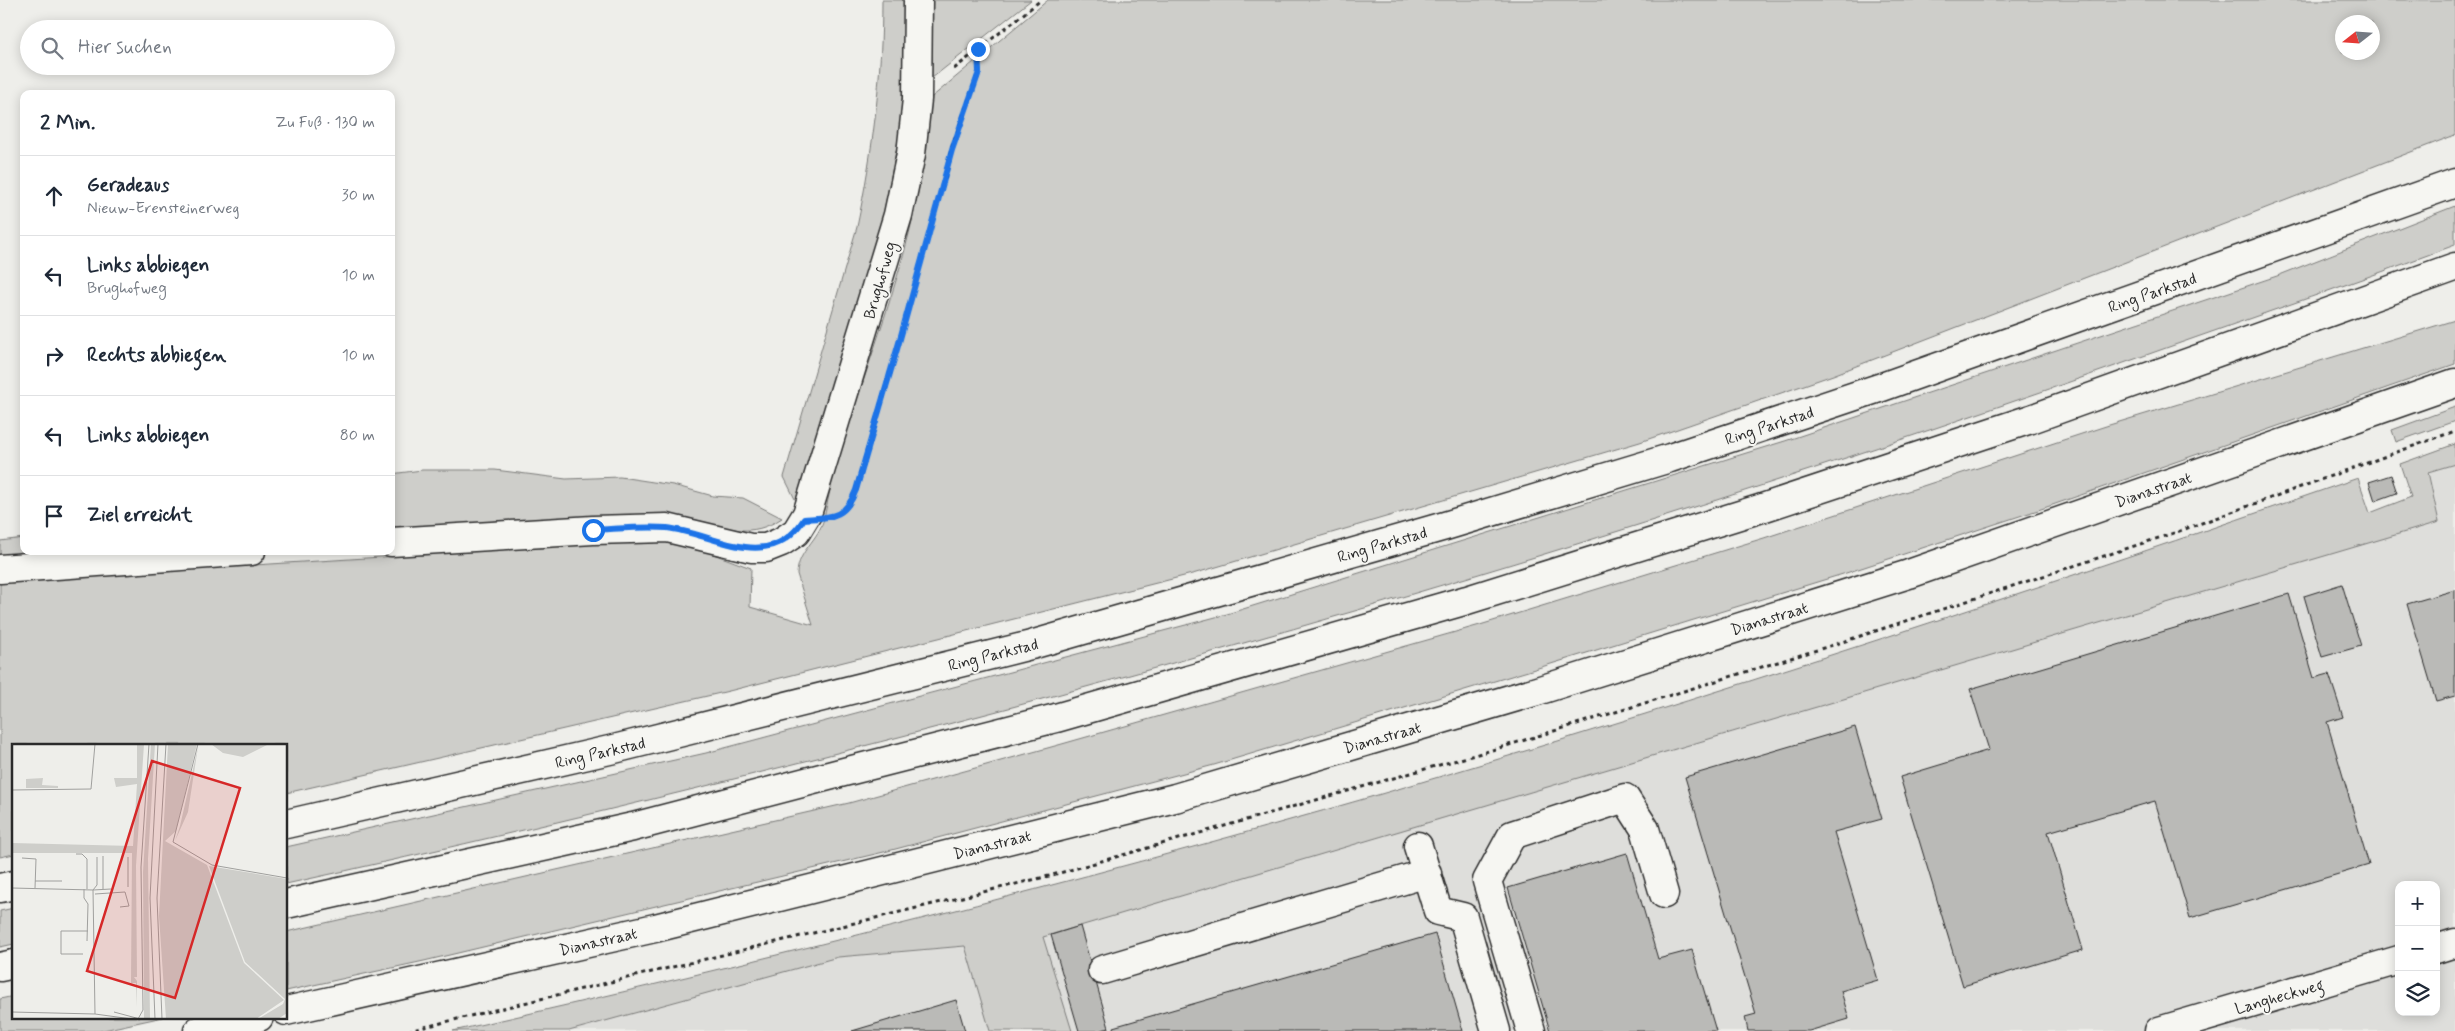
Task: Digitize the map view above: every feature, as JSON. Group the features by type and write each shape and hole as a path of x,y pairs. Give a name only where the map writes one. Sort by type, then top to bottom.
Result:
{"main road":[{"name":"Brughofweg","path":"395,542 593,530 667,528 751,548 766,548 781,542 796,532 804,519 854,365 898,215 910,154 916,99 918,0"},
{"name":"Ring Parkstad","path":"288,824 614,749 1021,647 1445,526 1670,458 1882,387 2455,183"},
{"path":"288,904 632,827 1056,718 1466,600 1759,509 2031,419 2455,267"},
{"name":"Dianastraat","path":"288,1011 655,928 1175,798 1537,691 1909,574 2455,383"},
{"path":"0,569 195,555"},
{"path":"1531,1031 1487,881 1512,835 1625,798 1645,829 1664,894"},
{"path":"1418,846 1438,911 1463,917 1496,1031"},
{"path":"1102,970 1427,873"},
{"path":"2440,948 2455,943"},
{"name":"Langheckweg","path":"2159,1031 2395,961"},
{"path":"198,1031 255,1018"}],"path":[{"path":"944,185 952,150 979,72 978,49 1041,0"},
{"path":"804,519 839,514 851,502 898,348"}],"shaded area":[{"path":"882,0 904,0 903,83 900,130 880,231 796,501 784,477 857,227 876,114 882,29"},
{"path":"932,0 1031,0 932,78"},
{"path":"1048,0 2455,0 2455,135 1833,375 1640,442 1196,573 729,691 288,793 288,744 12,744 12,854 0,857 0,581 557,546 669,541 697,548 751,568 750,607 813,625 797,574 798,566 801,558 818,533 824,518 836,466 904,253 921,176 932,97"},
{"path":"2455,206 2455,245 2383,272 1935,428 1703,504 1469,577 1235,646 999,711 762,772 524,830 288,884 288,847 706,753 1227,614 1785,441 2277,276"},
{"path":"2455,320 2455,364 2041,509 1843,574 1214,765 888,851 424,961 288,991 288,932 849,803 1062,744 1480,625 1764,538 2106,426"},
{"path":"2455,407 2455,421 2396,442 2392,430"},
{"path":"2455,444 2455,464 2428,472 2439,522 1043,937 1072,1031 990,1031 965,946 838,957 569,1031 453,1031 919,920 1150,859 1381,794 1626,720 1871,642 2358,478 2370,513 2411,497 2400,464"},
{"path":"2455,464 2455,1031 569,1031 838,957 966,946 1042,937 2439,521 2428,472"},
{"path":"422,470 495,470 566,479 620,477 673,485 713,496 743,498 782,518 771,524 750,530 740,530 691,519 656,517 395,532 395,473"},
{"path":"20,538 20,555 56,555 0,559 0,541"},
{"path":"12,908 12,944 0,947 0,911"},
{"path":"12,996 12,1018 158,1018 99,1031 0,1031 0,999"}],"building":[{"path":"2391,475 2397,493 2375,501 2369,482"},
{"path":"2342,584 2361,646 2322,657 2304,596"},
{"path":"2455,590 2455,696 2436,701 2407,604"},
{"path":"2289,594 2314,678 2329,674 2343,717 2327,722 2369,865 2190,918 2155,801 2048,832 2083,950 1963,986 1900,777 1989,750 1970,689"},
{"path":"1855,727 1882,819 1834,832 1878,980 1841,991 1849,1019 1809,1031 1748,1031 1745,1017 1756,1014 1685,777"},
{"path":"1627,853 1658,959 1692,950 1716,1031 1550,1031 1508,888"},
{"path":"1080,926 1109,1028 1098,1031 1079,1031 1051,935"},
{"path":"1435,934 1463,1031 1114,1031 1113,1027"},
{"path":"956,1000 965,1031 852,1031"}],"route":[{"path":"593,530 667,528 751,548 766,548 781,542 796,532 804,519 831,517 845,510 856,490 944,185 952,150 979,72 978,49"}]}
